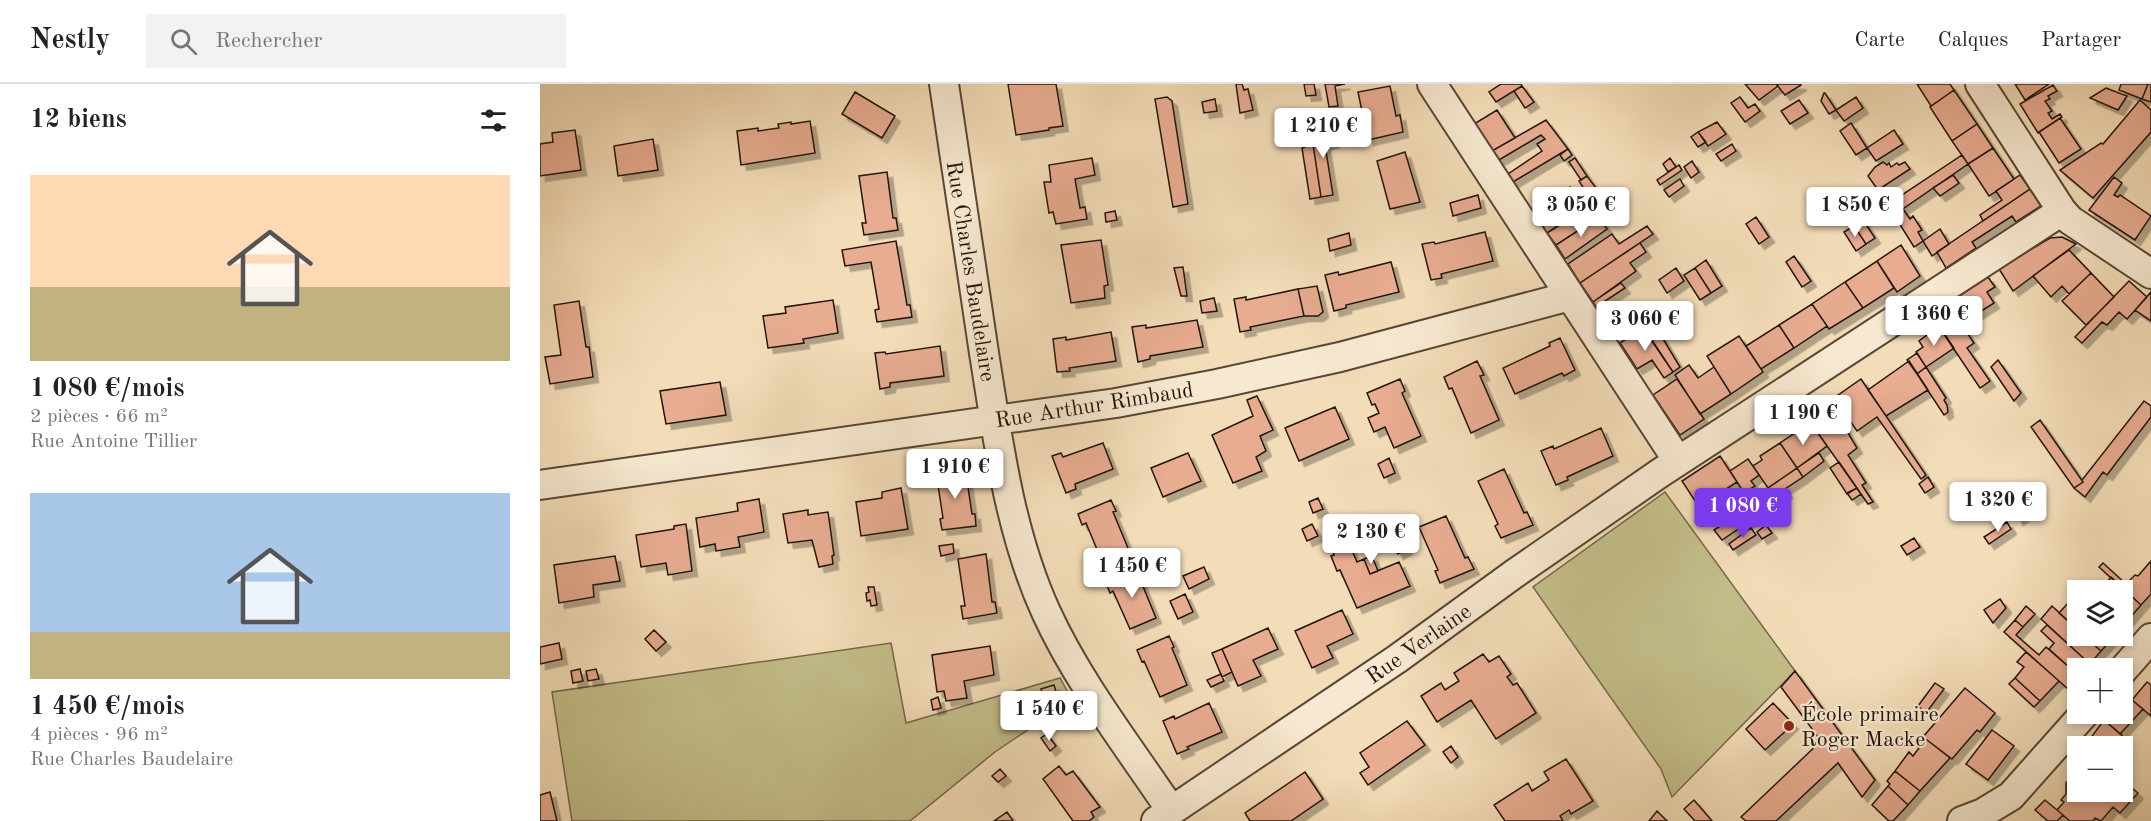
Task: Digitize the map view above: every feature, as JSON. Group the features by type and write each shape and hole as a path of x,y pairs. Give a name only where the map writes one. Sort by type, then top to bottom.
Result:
{"street":[{"name":"Rue Charles Baudelaire","path":"944,84 995,420 1016,527 1029,571 1046,612 1078,671 1164,816"},
{"path":"1432,84 1678,461"},
{"path":"1980,84 2062,211 2080,228 2151,274"},
{"name":"Rue Verlaine","path":"1164,816 1397,659 1592,519 1678,461 2062,211"},
{"name":"Rue Arthur Rimbaud","path":"540,485 1116,403 1285,370 1570,296"},
{"path":"2133,658 2151,638"},
{"path":"1962,821 1983,813 2011,796 2075,724"}],"shaded area":[{"path":"1665,492 1795,671 1672,797 1661,769 1533,587"},
{"path":"891,643 906,723 1060,678 1072,700 995,752 910,821 572,821 552,692"}],"building":[{"path":"1008,84 1056,84 1063,126 1016,135"},
{"path":"1236,84 1242,84 1244,90 1248,89 1253,110 1240,113"},
{"path":"1304,84 1314,84 1316,95 1306,96"},
{"path":"1325,84 1345,84 1335,86 1338,106 1329,107"},
{"path":"1501,84 1521,84 1522,86 1496,102 1489,92"},
{"path":"1745,84 1776,84 1778,86 1759,100"},
{"path":"1776,84 1800,84 1801,85 1785,95"},
{"path":"1917,84 1950,84 1954,90 1931,106"},
{"path":"2015,84 2049,84 2025,100"},
{"path":"2121,84 2148,84 2142,99 2119,90"},
{"path":"2148,84 2151,84 2151,102 2142,99"},
{"path":"2053,85 2057,91 2048,96 2050,99 2045,101 2052,111 2048,113 2052,119 2060,114 2062,117 2038,133 2020,104"},
{"path":"1390,86 1396,116 1400,115 1403,132 1368,140 1358,92"},
{"path":"1522,86 1534,102 1525,108 1514,91"},
{"path":"2106,88 2127,96 2118,110 2090,98"},
{"path":"1954,90 1977,124 1952,141 1930,107"},
{"path":"855,92 895,116 882,138 842,114"},
{"path":"1824,93 1836,110 1829,114 1821,101"},
{"path":"1167,97 1172,101 1188,204 1173,207 1155,99"},
{"path":"1740,97 1748,108 1755,104 1760,111 1745,122 1731,103"},
{"path":"1856,97 1863,108 1844,121 1836,110"},
{"path":"1215,99 1217,111 1204,113 1202,102"},
{"path":"1799,100 1808,113 1790,124 1781,111"},
{"path":"2140,100 2151,110 2151,132 2093,198 2060,170 2101,143 2103,144"},
{"path":"1497,110 1515,138 1492,151 1474,124"},
{"path":"2060,118 2081,149 2059,163 2039,132"},
{"path":"1546,120 1568,149 1513,182 1508,174 1542,151 1537,144 1545,139 1541,135 1499,160 1492,151"},
{"path":"810,121 815,153 741,165 737,131 758,128 758,131 779,128 778,124"},
{"path":"1717,122 1726,134 1708,146 1698,132"},
{"path":"1851,123 1867,148 1856,155 1840,131"},
{"path":"1977,124 1993,148 1968,164 1952,141"},
{"path":"1332,128 1334,142 1325,145 1333,195 1321,197 1311,131"},
{"path":"575,130 581,170 540,176 540,144 553,142 552,133"},
{"path":"1894,130 1903,144 1876,161 1867,148"},
{"path":"1311,131 1321,197 1310,199 1302,148 1305,147 1303,133"},
{"path":"1698,132 1706,142 1698,147 1691,137"},
{"path":"653,139 658,170 618,176 614,146"},
{"path":"1732,144 1736,151 1721,161 1716,154"},
{"path":"1993,148 2014,179 1989,196 1968,164"},
{"path":"1568,149 1572,155 1564,161 1560,155"},
{"path":"1405,152 1420,202 1390,209 1377,161"},
{"path":"1962,155 1968,164 1894,215 1887,205"},
{"path":"1092,158 1095,175 1075,179 1080,208 1085,207 1087,219 1056,224 1053,212 1049,213 1044,182 1051,182 1049,165"},
{"path":"1575,158 1587,176 1581,180 1569,162"},
{"path":"1670,158 1676,167 1668,172 1663,164"},
{"path":"1692,161 1699,172 1691,178 1684,167"},
{"path":"1883,162 1887,165 1889,163 1891,167 1905,162 1910,169 1878,190 1868,176 1875,167"},
{"path":"1679,165 1682,170 1660,185 1657,180"},
{"path":"887,172 893,218 896,218 898,230 864,235 862,223 866,223 859,176"},
{"path":"1953,175 1959,183 1940,196 1933,188"},
{"path":"2020,175 2030,189 1983,221 1980,215 2002,200 1996,191"},
{"path":"1587,176 1602,196 1593,203 1579,181"},
{"path":"2114,177 2122,183 2114,195 2118,197 2120,195 2151,216 2135,240 2089,210"},
{"path":"1680,179 1684,186 1669,197 1664,190"},
{"path":"1570,187 1584,209 1547,233 1532,210"},
{"path":"2030,189 2041,206 2016,222 2012,216 1972,242 1976,248 1946,268 1937,252"},
{"path":"1478,195 1481,208 1453,216 1450,203"},
{"path":"1602,196 1612,209 1601,216 1593,203"},
{"path":"1903,209 1910,219 1913,216 1922,230 1918,232 1923,241 1914,247 1894,215"},
{"path":"1115,211 1117,220 1106,222 1105,213"},
{"path":"1595,212 1599,217 1556,245 1547,233 1574,216 1578,223"},
{"path":"1599,217 1607,229 1565,259 1556,245"},
{"path":"1756,217 1769,237 1759,244 1746,224"},
{"path":"1863,220 1875,238 1866,244 1854,226"},
{"path":"1647,226 1653,234 1580,283 1568,264 1612,234 1619,244"},
{"path":"1854,226 1866,244 1856,251 1844,232"},
{"path":"1940,229 1949,244 1932,256 1923,241"},
{"path":"1485,232 1493,261 1441,274 1442,278 1431,280 1422,244 1434,242 1435,244"},
{"path":"1349,233 1351,245 1330,251 1328,239"},
{"path":"2062,237 2076,244 2013,291 1999,269 2050,238"},
{"path":"1101,240 1108,285 1104,286 1105,298 1071,303 1061,245"},
{"path":"896,241 907,305 910,305 912,317 877,322 875,310 879,309 871,262 845,266 842,250"},
{"path":"1640,243 1646,252 1630,263 1636,271 1593,302 1580,283"},
{"path":"1901,245 1920,276 1897,292 1877,261"},
{"path":"2069,250 2091,273 2069,294 2062,286 2051,297 2033,276"},
{"path":"1794,256 1811,281 1802,287 1786,262"},
{"path":"1706,260 1722,286 1711,293 1695,268"},
{"path":"1877,261 1894,288 1863,308 1845,282"},
{"path":"1391,262 1399,292 1346,305 1346,308 1334,311 1325,275 1338,272 1339,275"},
{"path":"1183,267 1187,296 1181,296 1174,268"},
{"path":"1676,268 1684,281 1667,293 1659,280"},
{"path":"1695,268 1711,293 1700,300 1684,275"},
{"path":"2091,273 2114,297 2086,325 2062,301"},
{"path":"1988,277 1995,287 1987,292 1994,303 1961,324 1947,304"},
{"path":"2129,281 2147,297 2127,319 2119,312 2107,325 2102,322 2082,343 2075,337"},
{"path":"1845,282 1863,308 1829,329 1812,304"},
{"path":"1621,283 1625,288 1596,307 1593,302"},
{"path":"1317,286 1323,312 1318,316 1304,316 1298,289"},
{"path":"1298,289 1304,316 1250,327 1251,330 1240,332 1234,299 1246,297 1246,300"},
{"path":"2151,292 2151,321 2135,310"},
{"path":"1214,298 1217,311 1202,313 1200,301"},
{"path":"833,300 838,333 803,339 804,343 768,348 763,316 786,313 785,307"},
{"path":"579,301 593,377 550,384 545,357 561,355 554,305"},
{"path":"1642,304 1680,367 1673,372 1632,310"},
{"path":"1812,304 1827,326 1794,348 1779,325"},
{"path":"1947,304 1974,343 1967,348 1990,381 1980,388 1931,315"},
{"path":"1197,320 1203,347 1150,356 1150,359 1138,362 1132,327 1146,325 1146,328"},
{"path":"1779,325 1794,348 1761,369 1746,346"},
{"path":"1939,326 1954,348 1926,367 1916,352 1923,347 1919,341"},
{"path":"1643,328 1673,372 1664,378 1652,360 1637,369 1620,343"},
{"path":"1111,332 1116,361 1057,372 1053,339 1066,337 1066,340"},
{"path":"1739,336 1763,372 1731,394 1707,356"},
{"path":"1560,338 1575,370 1564,376 1562,373 1515,394 1503,368 1550,346 1549,343"},
{"path":"940,346 944,376 890,383 890,387 880,389 875,353 885,352 886,354"},
{"path":"1917,353 1926,367 1917,374 1907,360"},
{"path":"1998,360 2021,393 2014,401 1991,367"},
{"path":"1477,361 1484,375 1480,376 1499,420 1471,433 1452,388 1449,389 1444,377"},
{"path":"1909,361 1928,390 1886,416 1868,390"},
{"path":"1689,365 1698,378 1714,367 1731,394 1700,414 1675,375"},
{"path":"1926,367 1946,398 1944,400 1948,412 1944,415 1917,374"},
{"path":"1400,379 1405,391 1402,393 1421,436 1394,448 1385,427 1374,432 1368,418 1379,413 1375,404 1372,405 1367,393"},
{"path":"1677,379 1704,419 1680,435 1653,395"},
{"path":"1861,379 1926,475 1921,479 1877,417 1857,431 1834,398"},
{"path":"720,382 726,415 666,424 660,391"},
{"path":"1257,396 1273,430 1260,436 1266,451 1256,457 1262,471 1233,483 1212,435 1253,416 1247,400"},
{"path":"1829,401 1857,448 1848,455 1866,483 1862,485 1873,502 1868,504 1806,416"},
{"path":"2144,401 2151,406 2151,417 2107,475 2103,472 2085,497 2074,488 2083,482 2082,480"},
{"path":"1335,407 1349,439 1299,461 1285,428"},
{"path":"2040,420 2083,482 2074,488 2031,427"},
{"path":"1813,426 1827,446 1797,468 1780,443 1801,429 1803,432"},
{"path":"1601,428 1613,456 1567,477 1568,480 1556,485 1541,451 1553,446 1554,449"},
{"path":"1103,443 1113,469 1075,484 1076,489 1066,493 1052,456 1061,453 1063,457"},
{"path":"1780,443 1797,468 1768,488 1753,466 1762,460 1760,456"},
{"path":"1188,453 1201,481 1163,497 1151,468"},
{"path":"1819,453 1824,461 1803,477 1797,468"},
{"path":"1720,456 1737,482 1699,507 1682,481"},
{"path":"1389,458 1395,473 1384,478 1378,464"},
{"path":"1748,459 1759,475 1751,481 1755,486 1744,493 1730,471"},
{"path":"1839,462 1857,488 1847,494 1830,468"},
{"path":"965,467 976,526 942,530 940,519 943,518 936,472"},
{"path":"1797,468 1803,477 1785,489 1787,493 1776,500 1768,488"},
{"path":"1504,469 1524,513 1527,512 1533,525 1501,538 1495,526 1498,524 1478,481"},
{"path":"1928,477 1934,487 1925,493 1919,484"},
{"path":"901,488 908,529 861,536 856,502 882,498 882,492"},
{"path":"1857,488 1861,494 1852,500 1847,493"},
{"path":"1747,497 1759,515 1722,540 1714,530 1728,521 1723,513"},
{"path":"1318,498 1323,509 1313,513 1309,502"},
{"path":"759,499 764,532 738,537 740,547 716,551 715,544 700,547 696,518 738,511 737,503"},
{"path":"1111,500 1116,511 1113,512 1128,548 1101,559 1086,523 1082,525 1078,514"},
{"path":"2032,500 2036,507 2018,520 2013,511"},
{"path":"808,510 808,515 828,512 834,555 832,556 833,564 819,567 812,540 788,543 783,514"},
{"path":"1446,516 1465,558 1468,557 1474,569 1440,583 1435,571 1438,570 1419,527"},
{"path":"2007,522 2011,529 1989,544 1984,537"},
{"path":"686,524 692,571 668,575 666,563 641,567 636,535 674,529 674,526"},
{"path":"1312,524 1318,536 1307,541 1302,529"},
{"path":"1766,525 1772,533 1762,539 1757,532"},
{"path":"1751,528 1756,535 1733,550 1729,544"},
{"path":"1914,538 1920,547 1907,555 1901,546"},
{"path":"1403,539 1407,549 1398,554 1393,544"},
{"path":"953,544 954,553 941,556 939,546"},
{"path":"1341,546 1343,551 1351,548 1357,562 1364,559 1370,574 1399,562 1410,586 1357,608 1331,556 1334,555 1332,549"},
{"path":"986,554 992,602 995,602 997,613 963,619 961,606 965,606 958,559"},
{"path":"615,556 620,581 593,585 594,597 559,603 554,565"},
{"path":"1372,556 1378,571 1370,574 1364,559"},
{"path":"2151,561 2151,594 2141,605 2133,598 2133,580 2130,580 2135,575 2138,576"},
{"path":"2103,563 2122,580 2113,580 2099,567"},
{"path":"1204,567 1209,579 1189,589 1183,576"},
{"path":"1138,569 1156,618 1130,629 1113,591 1110,593 1106,583"},
{"path":"868,587 874,587 877,605 871,606 870,600 867,601"},
{"path":"1185,594 1193,612 1178,619 1170,601"},
{"path":"2133,598 2141,605 2133,614"},
{"path":"2000,599 2006,608 1993,623 1984,610"},
{"path":"2067,604 2067,620 2059,613"},
{"path":"2026,606 2035,614 2023,627 2015,620"},
{"path":"2052,606 2067,620 2067,643 2041,619"},
{"path":"1342,610 1353,634 1327,646 1333,658 1312,668 1295,631"},
{"path":"2015,620 2023,627 2016,635 2039,655 2046,647 2067,665 2067,688 2004,632"},
{"path":"2047,625 2067,643 2067,646 2070,646 2083,658 2067,658 2067,665 2049,649 2054,643 2041,631"},
{"path":"1268,628 1278,649 1253,660 1261,676 1238,686 1222,649"},
{"path":"654,630 666,642 656,651 645,639"},
{"path":"1169,636 1187,685 1160,697 1137,650"},
{"path":"559,643 562,659 540,664 540,647"},
{"path":"990,646 994,675 964,681 967,698 946,701 944,691 937,692 932,655"},
{"path":"2070,646 2095,646 2101,651 2095,658 2083,658"},
{"path":"2095,646 2106,646 2101,651"},
{"path":"1222,649 1232,672 1222,677 1212,653"},
{"path":"2026,652 2059,681 2040,701 2015,678 2024,667 2017,662"},
{"path":"1483,654 1489,662 1499,656 1511,674 1507,677 1513,685 1517,683 1536,713 1496,739 1471,700 1437,722 1421,696 1441,683 1445,690 1459,681 1454,673"},
{"path":"580,669 583,681 573,683 571,671"},
{"path":"596,669 599,679 588,681 586,671"},
{"path":"1795,671 1875,780 1862,797 1838,763 1776,821 1746,821 1741,817 1821,741 1781,687"},
{"path":"1221,674 1224,681 1211,687 1207,680"},
{"path":"2015,678 2040,701 2034,707 2009,684"},
{"path":"2147,682 2151,685 2151,716 2133,701"},
{"path":"1935,683 1944,689 1926,713 1918,706"},
{"path":"1054,685 1058,699 1044,702 1041,689"},
{"path":"1965,688 1995,713 1980,732 1977,730 1952,759 1923,737"},
{"path":"938,697 941,708 933,710 931,700"},
{"path":"2133,701 2143,709 2133,720"},
{"path":"1209,703 1222,732 1187,747 1189,749 1177,754 1163,721 1174,716 1175,719"},
{"path":"1773,703 1793,724 1765,750 1746,729"},
{"path":"1407,721 1425,745 1368,785 1360,773 1369,767 1360,753"},
{"path":"2101,724 2109,724 2122,735 2121,736 2092,736"},
{"path":"2109,724 2129,724 2120,734"},
{"path":"1992,730 2014,746 1988,780 1966,764"},
{"path":"1047,734 1056,746 1050,751 1041,738"},
{"path":"1922,736 1950,758 1920,791 1895,771 1909,752 1913,756 1919,748 1915,745"},
{"path":"1451,746 1458,757 1451,763 1443,752"},
{"path":"1566,759 1593,801 1571,814 1569,810 1560,816 1563,821 1505,821 1494,805 1528,783 1532,791 1549,780 1544,772"},
{"path":"1059,766 1066,775 1073,771 1100,807 1091,812 1094,817 1089,821 1073,821 1043,779"},
{"path":"1000,769 1006,776 998,782 992,776"},
{"path":"1895,771 1920,791 1908,805 1888,786 1890,784 1887,781"},
{"path":"1305,772 1323,799 1291,821 1250,821 1245,813"},
{"path":"2066,783 2067,802 2130,802 2120,813 2113,807 2101,821 2095,818 2093,821 2070,821 2057,810 2064,802 2061,800 2066,794"},
{"path":"1888,786 1908,805 1893,821 1889,821 1872,805"},
{"path":"2133,789 2138,793 2133,799"},
{"path":"550,792 557,821 540,821 540,795"},
{"path":"1694,800 1712,821 1695,821 1684,809"},
{"path":"2045,800 2063,815 2057,821 2048,821 2035,810"},
{"path":"1657,811 1667,821 1649,821"},
{"path":"1007,812 1013,821 994,821"}],"place":[{"name":"École primaire Roger Macke","path":"1789,726"}]}
